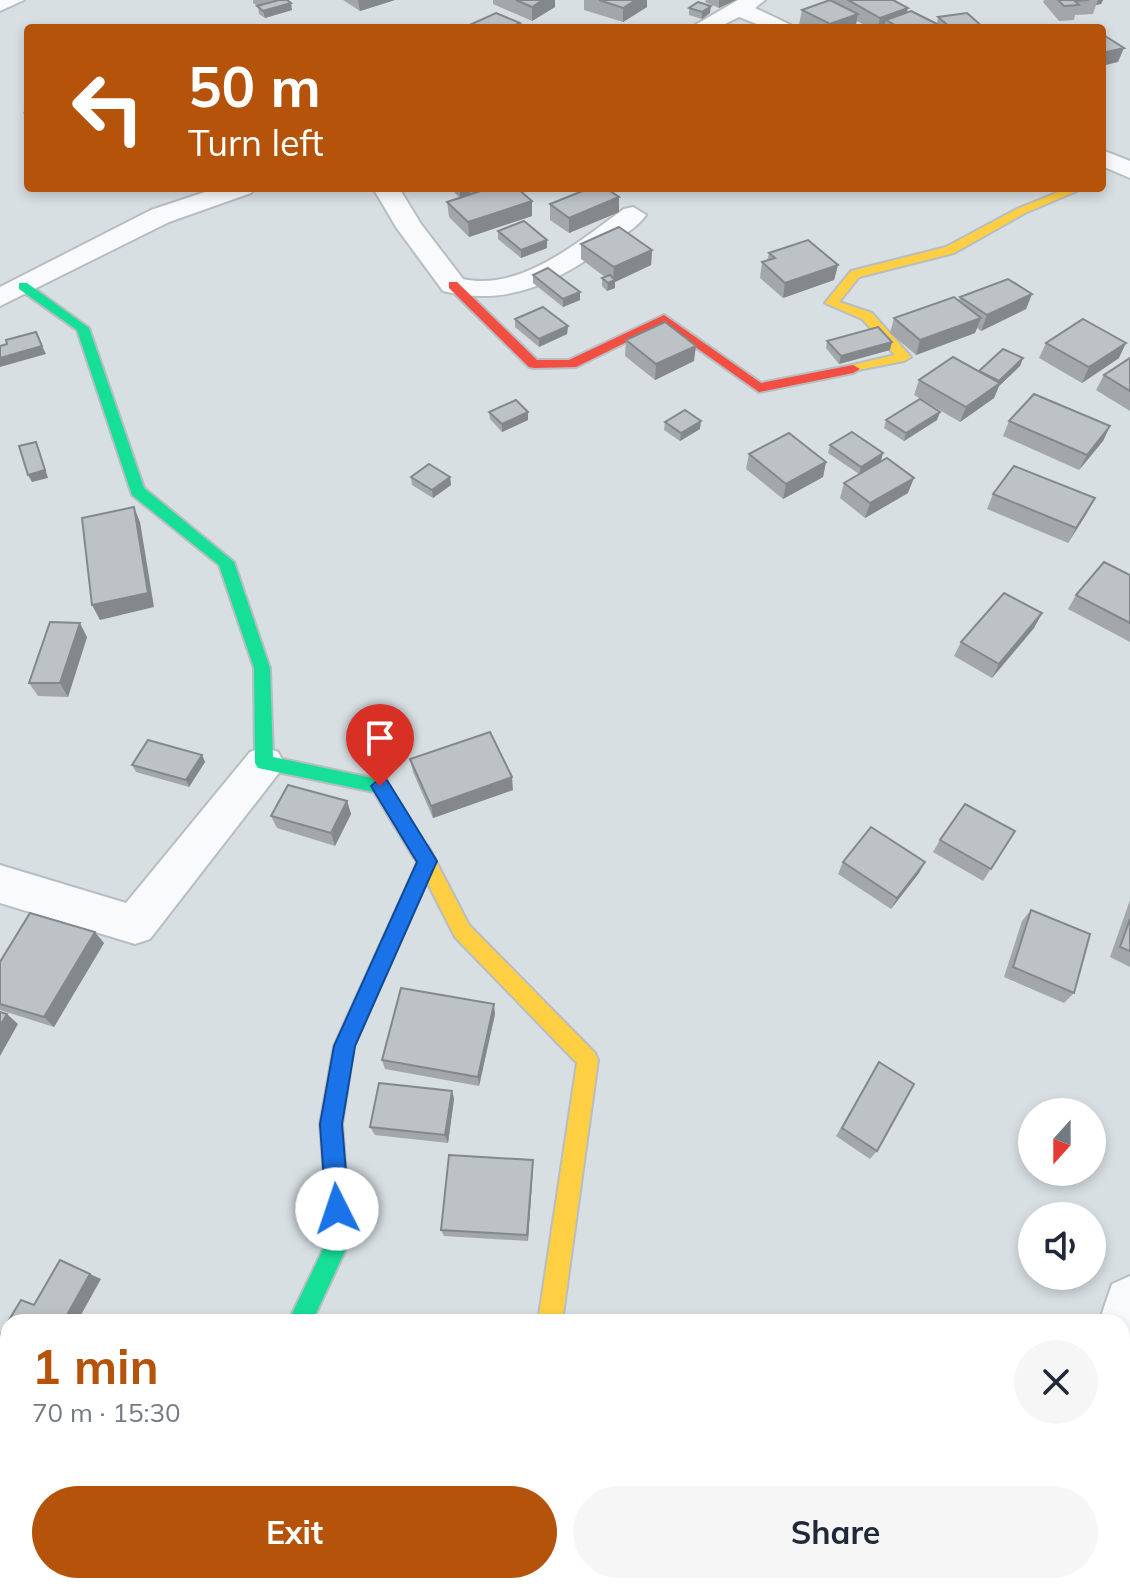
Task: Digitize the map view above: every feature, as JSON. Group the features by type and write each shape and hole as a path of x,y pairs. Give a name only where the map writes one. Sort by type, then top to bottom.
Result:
{"street":[{"path":"0,5 13,0"},
{"path":"703,4 739,7 777,24"},
{"path":"708,24 739,7"},
{"path":"11,292 160,216 230,192"},
{"path":"388,192 409,227 453,285 534,364 571,364 664,319 759,388 904,357 867,316 831,303 855,274 950,250 1021,211 1068,192"},
{"path":"453,285 484,290 540,274 572,258 633,215"},
{"path":"0,884 135,925 264,763 262,668 226,562 137,491 83,328 11,292"},
{"path":"264,763 380,786 427,861 462,931 588,1060 551,1314"},
{"path":"304,1314 340,1238 331,1124 344,1046 427,861"}],"building":[{"path":"279,0 291,3 263,11 257,6"},
{"path":"516,0 543,0 532,7"},
{"path":"599,0 636,0 623,8"},
{"path":"830,0 858,14 830,24 802,10"},
{"path":"848,0 893,0 908,8 880,18"},
{"path":"1058,0 1089,0 1075,1 1079,5 1064,6"},
{"path":"698,2 711,6 702,12 689,8"},
{"path":"911,11 937,24 893,24 886,20"},
{"path":"496,13 520,23 518,24 472,24"},
{"path":"967,13 979,24 946,24 938,17"},
{"path":"1106,37 1124,48 1106,52"},
{"path":"478,192 522,192 532,201 468,222 447,202"},
{"path":"580,192 612,192 619,197 569,218 550,204"},
{"path":"524,221 547,240 521,250 498,231"},
{"path":"619,227 652,250 614,267 581,244"},
{"path":"808,240 838,265 785,283 762,262 775,258 769,253"},
{"path":"548,268 580,292 563,299 533,275"},
{"path":"610,275 615,280 608,283 602,278"},
{"path":"1008,279 1032,294 987,315 960,297"},
{"path":"954,297 981,318 920,340 894,318"},
{"path":"543,307 568,326 539,339 515,319"},
{"path":"1083,319 1126,343 1089,367 1046,343"},
{"path":"665,322 696,346 656,364 626,340"},
{"path":"878,327 892,342 841,356 827,341"},
{"path":"36,332 42,346 0,358 0,346 7,344 6,340"},
{"path":"1003,349 1023,358 999,381 979,371"},
{"path":"953,357 1000,383 966,407 919,380"},
{"path":"1130,358 1130,391 1104,375"},
{"path":"1034,394 1110,426 1087,455 1009,421"},
{"path":"920,399 940,412 906,433 886,420"},
{"path":"516,400 528,412 502,424 489,412"},
{"path":"685,410 701,421 681,433 665,422"},
{"path":"852,432 883,453 861,467 830,445"},
{"path":"789,433 826,462 786,484 749,454"},
{"path":"36,442 45,470 28,475 19,446"},
{"path":"887,458 914,478 870,503 844,483"},
{"path":"429,464 450,477 432,490 411,477"},
{"path":"1014,466 1095,498 1076,528 993,494"},
{"path":"134,507 148,593 92,605 82,518"},
{"path":"1104,562 1130,575 1130,623 1076,595"},
{"path":"1004,593 1042,613 999,664 961,642"},
{"path":"50,622 80,623 60,683 29,683"},
{"path":"490,732 512,777 431,806 410,759"},
{"path":"148,740 202,755 186,780 132,765"},
{"path":"288,785 347,801 331,833 271,816"},
{"path":"965,804 1015,831 991,869 940,840"},
{"path":"871,827 925,862 897,898 843,862"},
{"path":"1031,910 1090,934 1074,993 1013,967"},
{"path":"30,913 95,932 44,1017 0,1004 0,962"},
{"path":"1130,919 1130,951 1120,947"},
{"path":"401,988 494,1004 478,1077 382,1060"},
{"path":"0,1012 7,1014 0,1026"},
{"path":"879,1062 914,1084 877,1151 842,1128"},
{"path":"379,1083 452,1091 445,1135 370,1127"},
{"path":"449,1155 533,1160 527,1235 441,1230"},
{"path":"60,1260 90,1274 68,1314 13,1314 21,1300 34,1305"}],"traffic: fast":[{"path":"23,286 83,328 137,491 226,562 262,668 264,763 380,786 421,852"},
{"path":"304,1314 340,1238 331,1124 344,1046 427,861"}],"traffic: slow":[{"path":"853,369 904,357 867,316 831,303 855,274 950,250 1021,211 1068,192"},
{"path":"421,852 462,931 588,1060 551,1314"}],"traffic: jam":[{"path":"453,285 534,364 571,364 664,319 759,388 853,369"}],"route":[{"path":"337,1209 331,1124 344,1046 427,861 380,786"}]}
